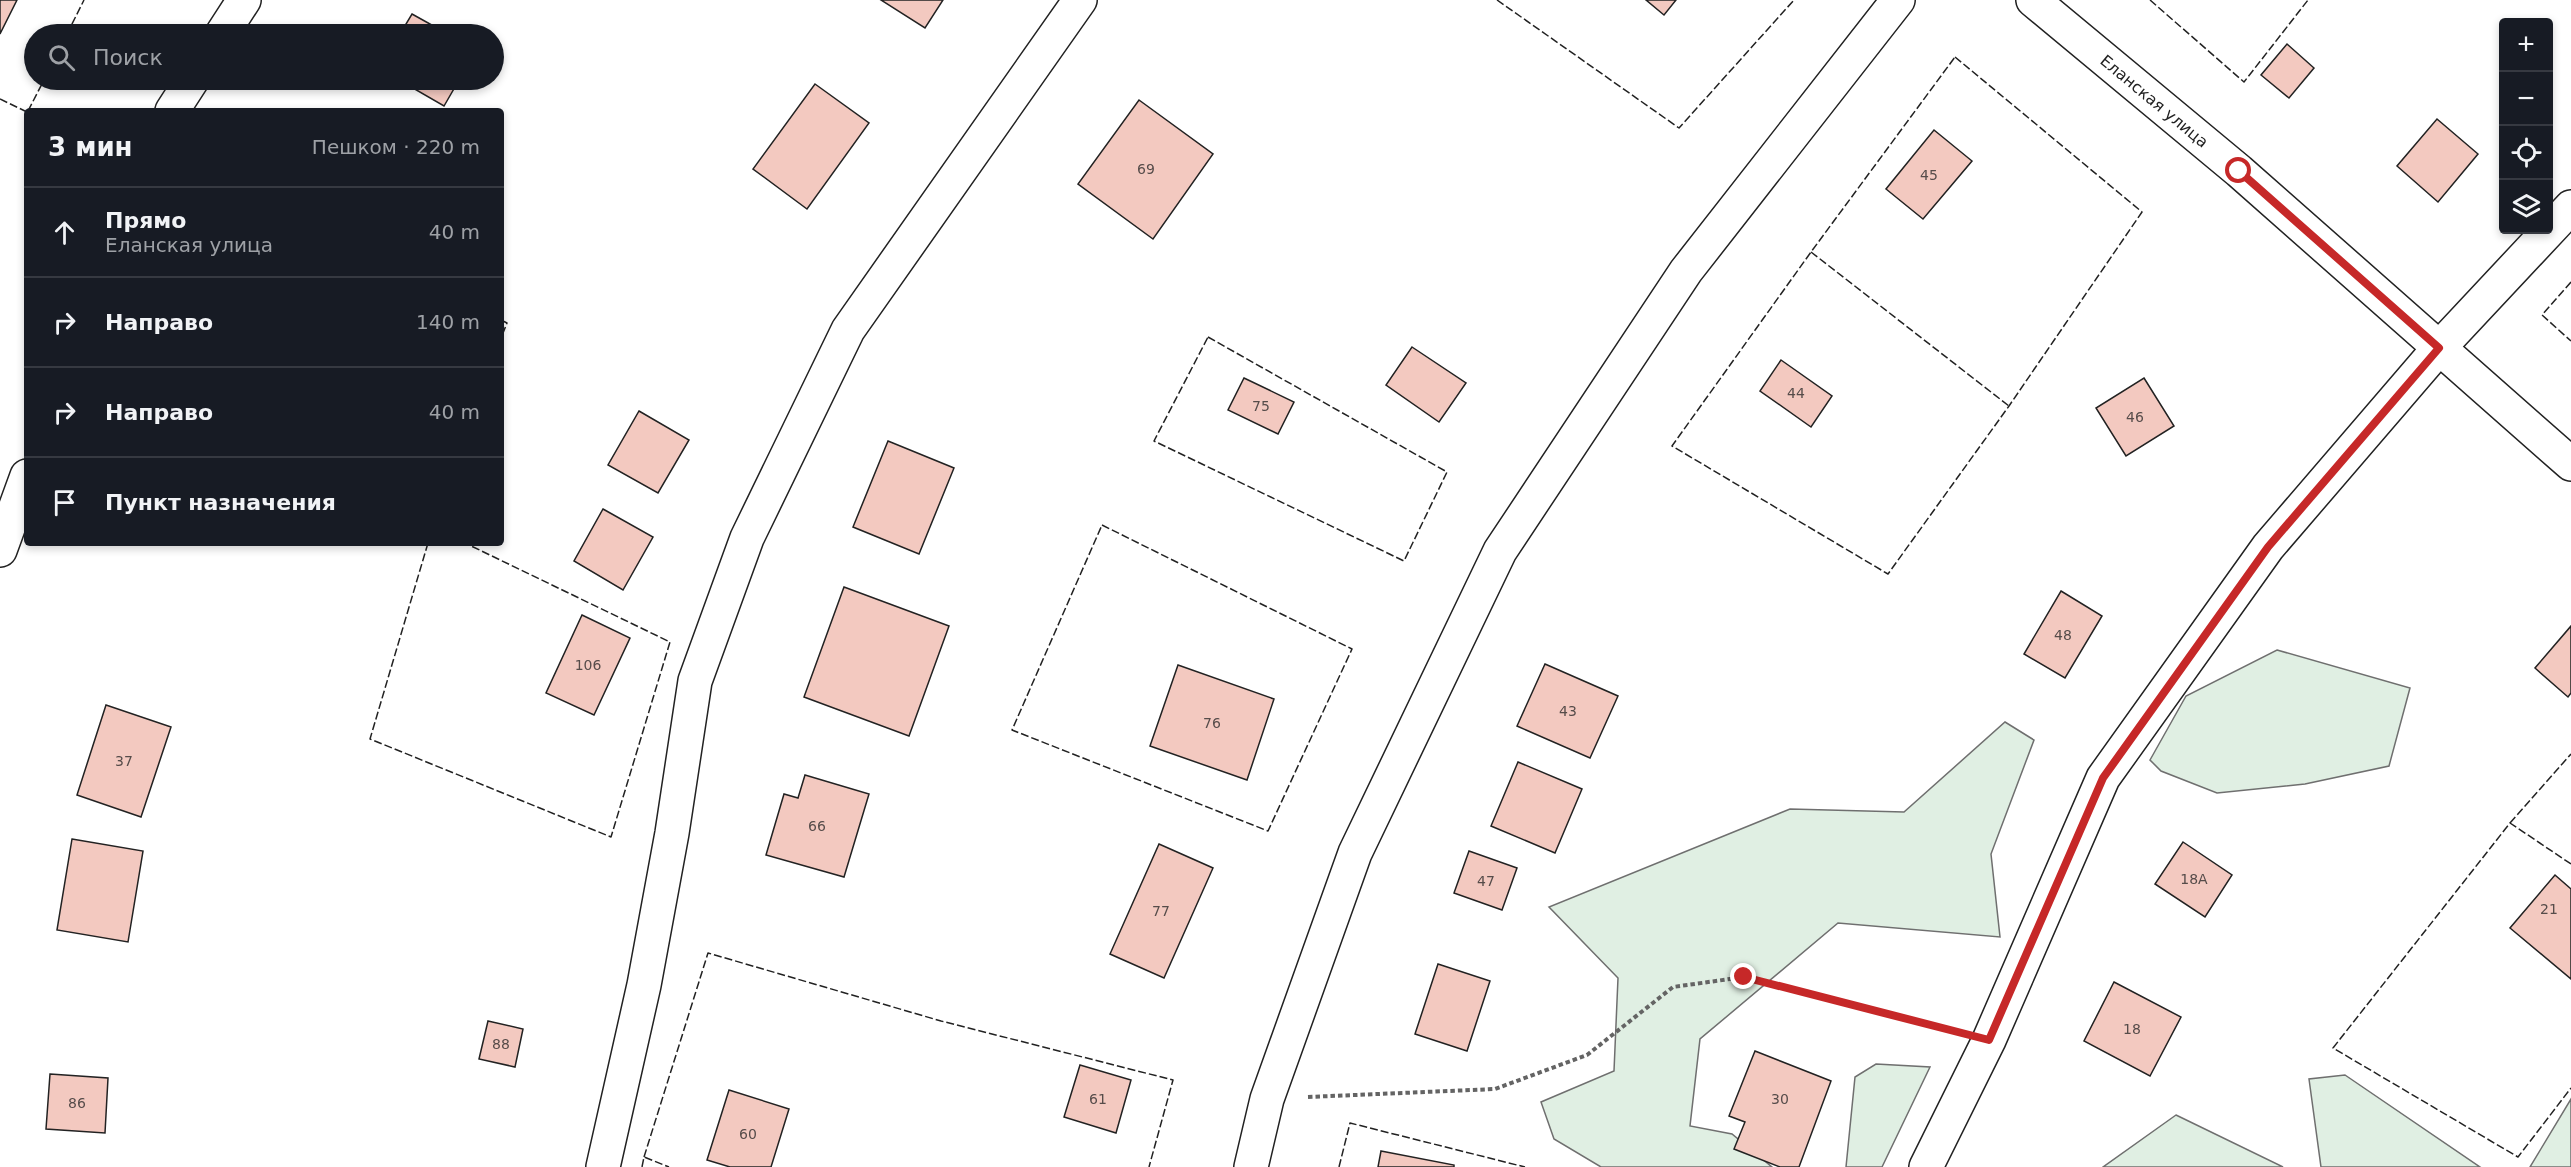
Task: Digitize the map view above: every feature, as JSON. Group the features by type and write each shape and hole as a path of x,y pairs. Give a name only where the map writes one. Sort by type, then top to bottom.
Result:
{"street":[{"path":"228,24 244,0"},
{"path":"603,1167 644,985 672,833 695,681 747,538 848,330 1080,0"},
{"path":"1251,1167 1267,1099 1355,853 1500,551 1686,271 1898,0"},
{"name":"Еланская улица","path":"2033,0 2239,171 2571,465"},
{"path":"174,108 186,90"},
{"path":"1926,1167 1989,1040 2103,778 2268,547 2439,348 2571,207"},
{"path":"0,550 24,484"}],"path":[{"path":"1267,1099 1495,1089 1587,1055 1673,987 1744,977 1989,1040"}],"green space":[{"path":"2277,650 2410,688 2389,766 2305,784 2217,793 2161,771 2150,760 2186,696"},
{"path":"2005,722 2034,740 1991,854 2000,937 1838,923 1700,1039 1690,1126 1732,1134 1772,1167 1601,1167 1554,1139 1541,1102 1614,1071 1618,978 1549,907 1790,809 1904,812"},
{"path":"1876,1064 1930,1067 1882,1167 1846,1167 1855,1077"},
{"path":"2345,1075 2480,1167 2321,1167 2309,1079"},
{"path":"2571,1099 2571,1167 2530,1167"},
{"path":"2176,1115 2283,1167 2103,1167"}],"building":[{"path":"0,0 17,0 0,34"},
{"path":"881,0 943,0 925,28"},
{"path":"1646,0 1676,0 1664,15"},
{"path":"412,14 430,24 406,24"},
{"path":"2287,44 2314,68 2289,98 2261,75"},
{"path":"815,84 869,123 807,209 753,169"},
{"path":"416,90 453,90 444,106"},
{"path":"1139,100 1213,154 1153,239 1078,184"},
{"path":"2437,119 2478,154 2438,202 2397,166"},
{"path":"1934,130 1972,161 1923,219 1886,189"},
{"path":"1412,347 1466,383 1439,422 1386,385"},
{"path":"1781,360 1832,396 1811,427 1760,391"},
{"path":"1244,378 1294,402 1278,434 1228,410"},
{"path":"2144,378 2174,426 2126,456 2096,408"},
{"path":"639,411 689,440 658,493 608,465"},
{"path":"888,441 954,468 919,554 853,527"},
{"path":"603,509 653,537 623,590 574,561"},
{"path":"844,587 949,626 909,736 804,697"},
{"path":"2061,591 2102,616 2065,678 2024,654"},
{"path":"582,615 630,638 594,715 546,693"},
{"path":"2571,626 2571,693 2568,697 2535,668"},
{"path":"1545,664 1618,696 1590,758 1517,726"},
{"path":"1178,665 1274,699 1247,780 1150,746"},
{"path":"106,705 171,727 141,817 77,795"},
{"path":"1518,762 1582,789 1555,853 1491,826"},
{"path":"805,775 869,794 844,877 766,855 784,794 798,798"},
{"path":"72,839 143,851 128,942 57,930"},
{"path":"2183,842 2232,875 2205,917 2155,884"},
{"path":"1159,844 1213,868 1164,978 1110,954"},
{"path":"1469,851 1517,868 1502,910 1454,893"},
{"path":"2555,875 2571,889 2571,979 2510,928"},
{"path":"1438,964 1490,981 1467,1051 1415,1034"},
{"path":"2114,982 2181,1017 2150,1076 2084,1041"},
{"path":"488,1021 523,1029 515,1067 479,1059"},
{"path":"1755,1051 1831,1081 1799,1167 1780,1167 1734,1149 1745,1122 1729,1116"},
{"path":"1080,1065 1131,1080 1116,1133 1064,1117"},
{"path":"50,1074 108,1078 105,1133 46,1129"},
{"path":"729,1090 789,1109 771,1167 730,1167 707,1160"},
{"path":"1381,1151 1454,1165 1454,1167 1378,1167"}],"fence":[{"path":"72,24 84,0"},
{"path":"1497,0 1679,128 1794,0"},
{"path":"2150,0 2244,82 2308,0"},
{"path":"1955,57 2142,212 2009,406 1888,574 1672,446 1955,57"},
{"path":"30,108 39,90"},
{"path":"0,99 24,111"},
{"path":"1811,252 2009,406"},
{"path":"2571,282 2542,315 2571,341"},
{"path":"504,322 507,323 504,330"},
{"path":"1208,337 1447,472 1404,561 1154,441 1208,337"},
{"path":"1102,525 1352,649 1268,831 1012,730 1102,525"},
{"path":"427,546 370,739 611,837 670,642 471,546"},
{"path":"2510,823 2571,754"},
{"path":"2571,864 2510,823 2333,1048 2518,1157 2571,1088"},
{"path":"644,1157 708,953 941,1021 1173,1080 1149,1167"},
{"path":"1339,1167 1350,1123 1525,1167"},
{"path":"642,1167 644,1157 669,1167"}],"route":[{"path":"1744,977 1989,1040 2103,778 2268,547 2439,348 2239,171"}]}
